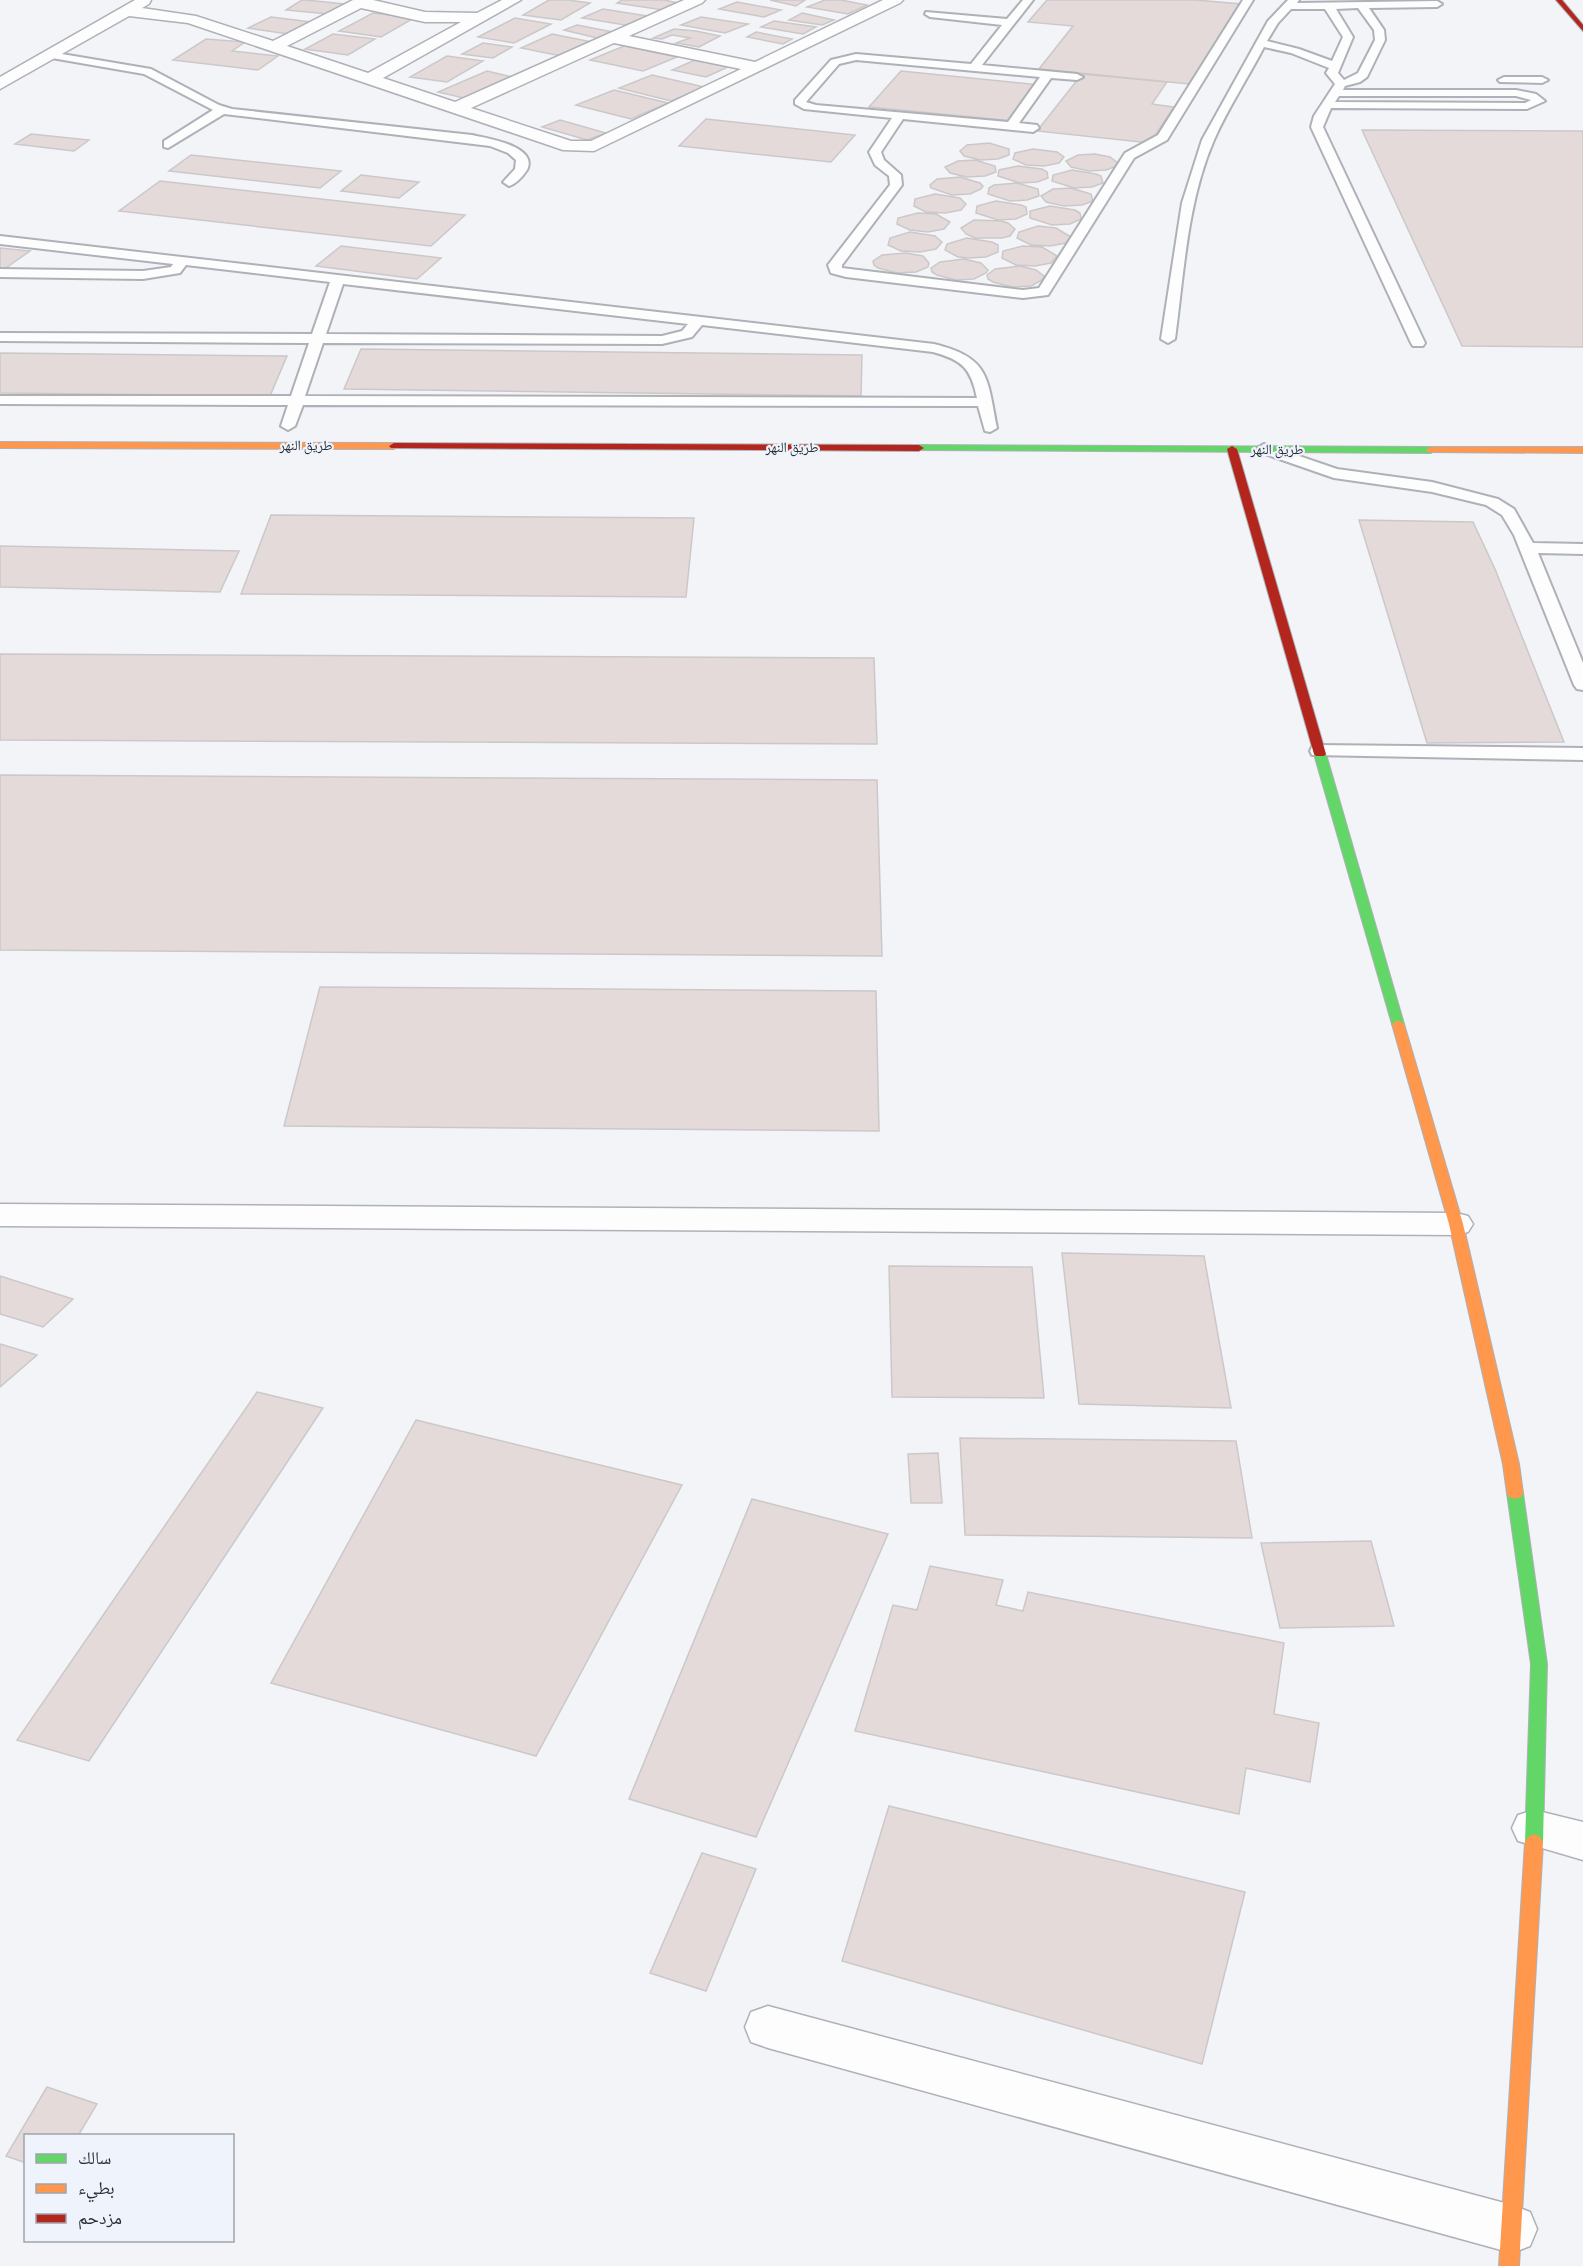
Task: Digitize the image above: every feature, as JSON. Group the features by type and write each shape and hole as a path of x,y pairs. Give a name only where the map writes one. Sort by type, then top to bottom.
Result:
{"street":[{"path":"0,84 146,0"},
{"path":"369,79 513,0"},
{"path":"456,108 697,0"},
{"path":"126,11 181,17 569,146 588,147 895,0"},
{"path":"1559,0 1583,29"},
{"path":"274,47 362,2 425,17 478,18"},
{"path":"181,17 205,4"},
{"path":"425,17 438,25 458,30"},
{"path":"614,38 757,67"},
{"name":"طريق النهر","path":"0,445 1583,450"},
{"path":"768,2027 1511,2248 1532,1901 1539,1664 1511,1464 1456,1224 1232,449"},
{"path":"0,1215 1456,1224"},
{"path":"1534,1828 1583,1841"}],"lane":[{"path":"975,67 1028,0"},
{"path":"899,116 875,152 879,162 895,175 896,185 835,265 836,270 1011,292 1039,293 1046,289 1129,156 1163,137 1248,0"},
{"path":"1168,339 1188,203 1195,176 1208,140 1273,21 1291,3 1437,4"},
{"path":"1328,5 1342,24 1348,37 1335,66 1333,77 1335,94"},
{"path":"1361,5 1379,30 1380,40 1363,75 1335,94 1317,127 1418,343"},
{"path":"930,14 1010,22"},
{"path":"1261,43 1295,51 1335,66"},
{"path":"50,54 147,71 222,110 497,144 515,152 522,162 522,167 509,182"},
{"path":"1033,128 810,107 800,104 799,99 835,62 847,58 873,57 1077,77"},
{"path":"1011,126 1048,74"},
{"path":"1437,80 1431,83 1444,105"},
{"path":"1486,80 1542,80"},
{"path":"1516,93 1532,96 1539,101 1527,105 1444,105 1335,94 1516,93"},
{"path":"168,144 222,110"},
{"path":"0,240 950,351 963,357 977,370 990,428"},
{"path":"0,273 143,275 175,270 184,261"},
{"path":"288,426 338,279"},
{"path":"0,337 662,340 687,334 698,321"},
{"path":"0,400 984,402"},
{"path":"1264,449 1334,473 1467,494 1492,502 1508,512 1527,548 1583,685"},
{"path":"1527,548 1583,549"},
{"path":"1319,752 1583,754"}],"building":[{"path":"302,0 345,4 328,14 286,10"},
{"path":"549,0 590,3 561,20 523,15"},
{"path":"622,0 664,0 679,3 663,10 617,3"},
{"path":"770,0 805,0 796,6"},
{"path":"825,0 841,0 867,5 848,14 807,7"},
{"path":"1047,0 1196,0 1241,4 1189,84 1039,69 1073,26 1028,22"},
{"path":"737,2 781,10 764,17 719,9"},
{"path":"603,9 647,16 631,26 582,18"},
{"path":"373,13 414,18 381,37 339,31"},
{"path":"802,13 834,20 822,25 789,20"},
{"path":"271,17 311,22 288,34 248,28"},
{"path":"701,17 748,24 725,33 681,25"},
{"path":"515,18 551,24 514,43 478,37"},
{"path":"774,21 816,27 803,34 761,27"},
{"path":"577,25 613,32 597,38 564,30"},
{"path":"674,29 720,36 699,47 676,43 690,38 672,35 662,39 653,38"},
{"path":"756,32 792,39 783,44 747,37"},
{"path":"333,34 375,39 348,55 305,49"},
{"path":"552,34 597,43 566,57 521,48"},
{"path":"206,39 245,42 232,51 278,56 258,70 173,60"},
{"path":"483,43 512,47 493,58 462,54"},
{"path":"624,46 677,57 643,71 590,60"},
{"path":"447,56 483,61 447,82 410,77"},
{"path":"695,60 728,67 706,77 672,70"},
{"path":"487,71 516,78 468,99 438,92"},
{"path":"901,71 1040,85 1013,121 869,107"},
{"path":"1082,74 1167,82 1152,104 1174,107 1150,143 1037,131"},
{"path":"652,75 704,87 671,101 619,88"},
{"path":"614,90 668,103 631,119 576,105"},
{"path":"706,119 855,135 831,162 679,146"},
{"path":"560,120 606,133 587,140 542,127"},
{"path":"1362,130 1583,131 1583,347 1462,346"},
{"path":"31,134 89,140 74,151 15,144"},
{"path":"989,143 1009,149 1009,155 998,159 981,160 964,156 960,151 967,145"},
{"path":"1033,149 1057,152 1064,157 1059,163 1044,166 1026,165 1013,159 1015,153"},
{"path":"1095,154 1110,157 1118,163 1117,166 1106,170 1089,171 1071,167 1066,161 1078,155"},
{"path":"191,155 341,171 320,188 169,171"},
{"path":"975,160 995,166 996,172 985,176 967,177 950,173 945,167 958,161"},
{"path":"1018,166 1042,169 1047,172 1048,178 1037,182 1020,183 998,176 999,170"},
{"path":"1072,170 1101,176 1103,183 1092,187 1074,188 1052,181 1053,175"},
{"path":"361,175 419,182 399,198 341,191"},
{"path":"960,177 983,186 970,194 952,195 931,188 930,185 937,179"},
{"path":"160,181 465,215 431,246 119,211"},
{"path":"1017,183 1038,189 1039,196 1027,200 1010,201 988,194 989,188 994,185"},
{"path":"1071,188 1091,194 1093,201 1082,205 1064,206 1046,202 1041,196 1053,189"},
{"path":"935,194 960,198 966,204 961,210 945,213 926,212 914,206 915,199"},
{"path":"996,201 1026,207 1027,214 1016,219 998,220 976,213 977,206"},
{"path":"1050,206 1075,210 1080,213 1081,219 1070,224 1052,225 1030,218 1030,211"},
{"path":"918,213 936,214 950,222 944,229 928,232 910,230 897,224 898,218"},
{"path":"974,220 1001,221 1015,229 1010,236 1002,238 975,238 966,234 961,228"},
{"path":"1038,226 1056,228 1071,237 1066,243 1050,246 1031,245 1017,238 1019,232"},
{"path":"910,232 935,236 942,242 936,249 920,252 901,251 888,245 890,238"},
{"path":"967,238 992,242 998,245 998,252 986,257 968,258 958,257 945,250 947,244"},
{"path":"341,246 441,258 417,279 316,266"},
{"path":"1023,246 1042,247 1057,256 1051,263 1035,266 1016,265 1002,258 1003,251"},
{"path":"0,248 30,251 3,270 0,269"},
{"path":"906,253 923,256 929,263 928,267 916,272 897,273 874,265 873,261 882,255"},
{"path":"964,259 981,263 988,270 974,279 956,280 932,272 931,268 940,262"},
{"path":"1020,266 1036,270 1044,276 1042,280 1031,286 1012,287 988,279 987,275 995,269"},
{"path":"361,349 862,355 861,396 344,389"},
{"path":"0,353 287,356 270,396 0,393"},
{"path":"271,515 694,518 686,597 241,594"},
{"path":"1359,520 1473,522 1495,569 1564,742 1427,743"},
{"path":"0,546 239,551 220,592 0,587"},
{"path":"0,654 874,658 877,744 0,740"},
{"path":"0,775 877,780 882,956 0,950"},
{"path":"320,987 876,991 879,1131 284,1126"},
{"path":"1062,1253 1204,1256 1231,1408 1079,1404"},
{"path":"889,1266 1032,1267 1044,1398 892,1397"},
{"path":"0,1276 73,1299 43,1327 0,1314"},
{"path":"0,1344 37,1355 0,1387"},
{"path":"257,1392 323,1408 89,1761 17,1740"},
{"path":"416,1420 682,1485 536,1756 271,1683"},
{"path":"960,1438 1236,1441 1252,1538 965,1535"},
{"path":"938,1453 942,1503 911,1503 908,1454"},
{"path":"752,1499 888,1534 756,1837 629,1799"},
{"path":"1371,1541 1394,1626 1280,1628 1261,1543"},
{"path":"930,1566 1003,1580 996,1605 1023,1611 1028,1592 1284,1643 1274,1714 1319,1723 1310,1782 1246,1768 1239,1814 855,1731 893,1605 917,1610"},
{"path":"889,1806 1245,1892 1202,2064 842,1961"},
{"path":"702,1853 756,1869 706,1991 650,1973"},
{"path":"47,2087 97,2104 79,2134 24,2134 24,2162 6,2156"}],"traffic: fast":[{"path":"919,448 1431,450"},
{"path":"1320,754 1398,1024"},
{"path":"1515,1493 1539,1664 1534,1842"}],"traffic: slow":[{"path":"0,445 394,446"},
{"path":"1431,450 1583,450"},
{"path":"1398,1024 1456,1224 1511,1464 1515,1493"},
{"path":"1509,2266 1534,1842"}],"traffic: jam":[{"path":"1559,0 1583,29"},
{"path":"394,446 919,448"},
{"path":"1232,449 1320,754"}]}
